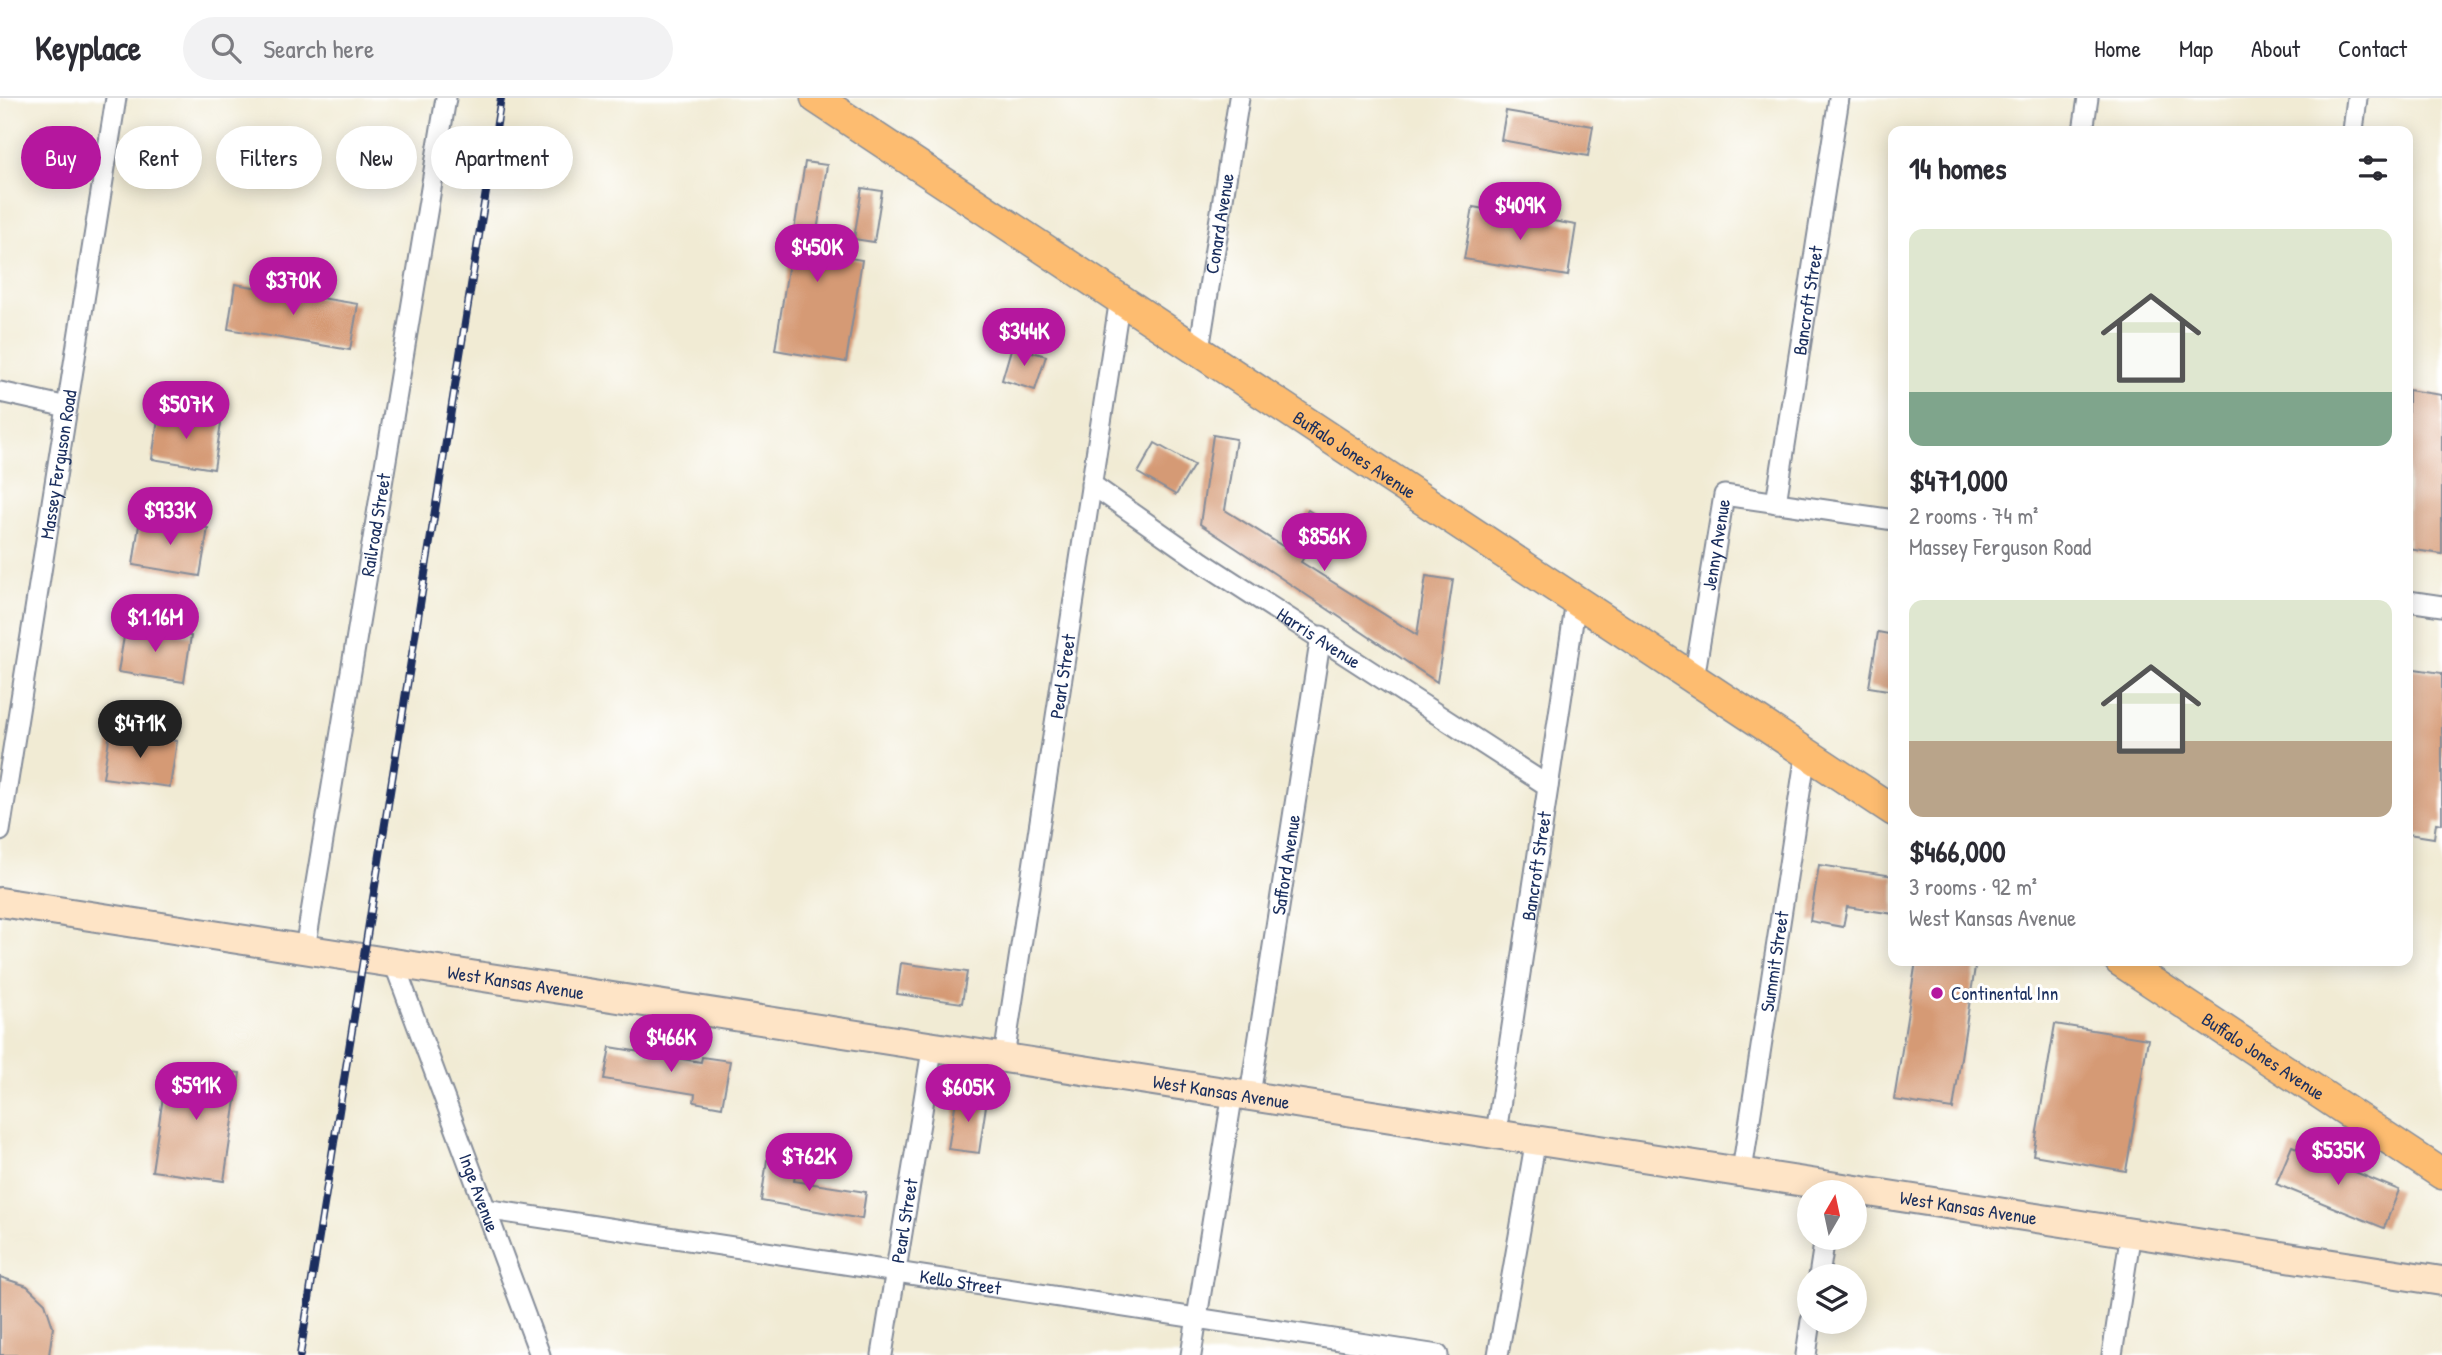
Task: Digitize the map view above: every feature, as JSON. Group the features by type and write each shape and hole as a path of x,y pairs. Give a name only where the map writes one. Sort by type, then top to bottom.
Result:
{"main road":[{"name":"Buffalo Jones Avenue","path":"816,98 1888,807"},
{"name":"Buffalo Jones Avenue","path":"2128,966 2442,1174"}],"street":[{"name":"Massey Ferguson Road","path":"0,831 116,98"},
{"name":"Railroad Street","path":"305,949 446,98"},
{"name":"Conard Avenue","path":"1199,350 1239,98"},
{"name":"Bancroft Street","path":"1776,503 1839,98"},
{"path":"2084,126 2088,98"},
{"path":"2354,126 2357,98"},
{"name":"Pearl Street","path":"1004,1056 1120,298"},
{"path":"0,392 67,407"},
{"name":"Harris Avenue","path":"1091,484 1202,562 1321,636 1548,786"},
{"name":"Jenny Avenue","path":"1694,679 1724,495 1888,519"},
{"name":"Bancroft Street","path":"1496,1133 1576,601"},
{"path":"2413,602 2442,606"},
{"name":"Safford Avenue","path":"1191,1355 1241,1094 1321,636"},
{"name":"Summit Street","path":"1742,1171 1806,753"},
{"name":"West Kansas Avenue","path":"0,902 933,1044 1797,1181"},
{"name":"Inge Avenue","path":"394,963 540,1355"},
{"name":"Pearl Street","path":"882,1355 933,1044"},
{"path":"1498,1355 1536,1139"},
{"name":"West Kansas Avenue","path":"1867,1193 2442,1281"},
{"name":"Kello Street","path":"485,1209 1438,1355"},
{"path":"2112,1355 2131,1232"},
{"path":"1806,1355 1809,1334"}],"building":[{"path":"1506,111 1593,126 1588,156 1501,140"},
{"path":"805,162 827,165 814,252 862,260 846,362 775,350"},
{"path":"862,188 882,191 874,242 854,239"},
{"path":"1473,207 1576,225 1568,276 1464,259"},
{"path":"235,284 358,304 350,350 228,329"},
{"path":"1012,346 1046,356 1035,390 1002,380"},
{"path":"2413,391 2442,395 2442,554 2413,550"},
{"path":"159,413 221,423 214,469 152,459"},
{"path":"1213,435 1236,439 1225,510 1284,547 1308,510 1327,522 1301,562 1417,635 1426,576 1453,580 1437,682 1200,524"},
{"path":"1155,443 1194,465 1176,495 1138,473"},
{"path":"140,518 208,528 200,576 133,565"},
{"path":"126,625 191,636 184,682 118,672"},
{"path":"1878,632 1888,634 1888,690 1869,687"},
{"path":"2413,669 2442,673 2442,824 2436,823 2434,838 2413,835"},
{"path":"110,732 177,741 170,787 103,778"},
{"path":"1819,865 1888,875 1888,913 1847,907 1843,927 1810,921"},
{"path":"901,963 967,972 962,1003 897,994"},
{"path":"1915,966 1975,966 1953,1109 1894,1100"},
{"path":"2055,1024 2148,1039 2126,1171 2033,1155"},
{"path":"610,1047 701,1062 702,1057 730,1061 722,1107 694,1102 695,1094 604,1079"},
{"path":"168,1063 240,1073 224,1181 152,1171"},
{"path":"957,1094 987,1099 979,1153 948,1149"},
{"path":"2292,1146 2399,1190 2384,1228 2276,1184"},
{"path":"767,1160 797,1165 794,1181 866,1192 862,1219 761,1201"},
{"path":"0,1277 27,1286 45,1303 53,1327 49,1355 0,1355"}],"railway":[{"path":"300,1355 501,98"}],"place":[{"name":"Continental Inn","path":"1937,993"}]}
